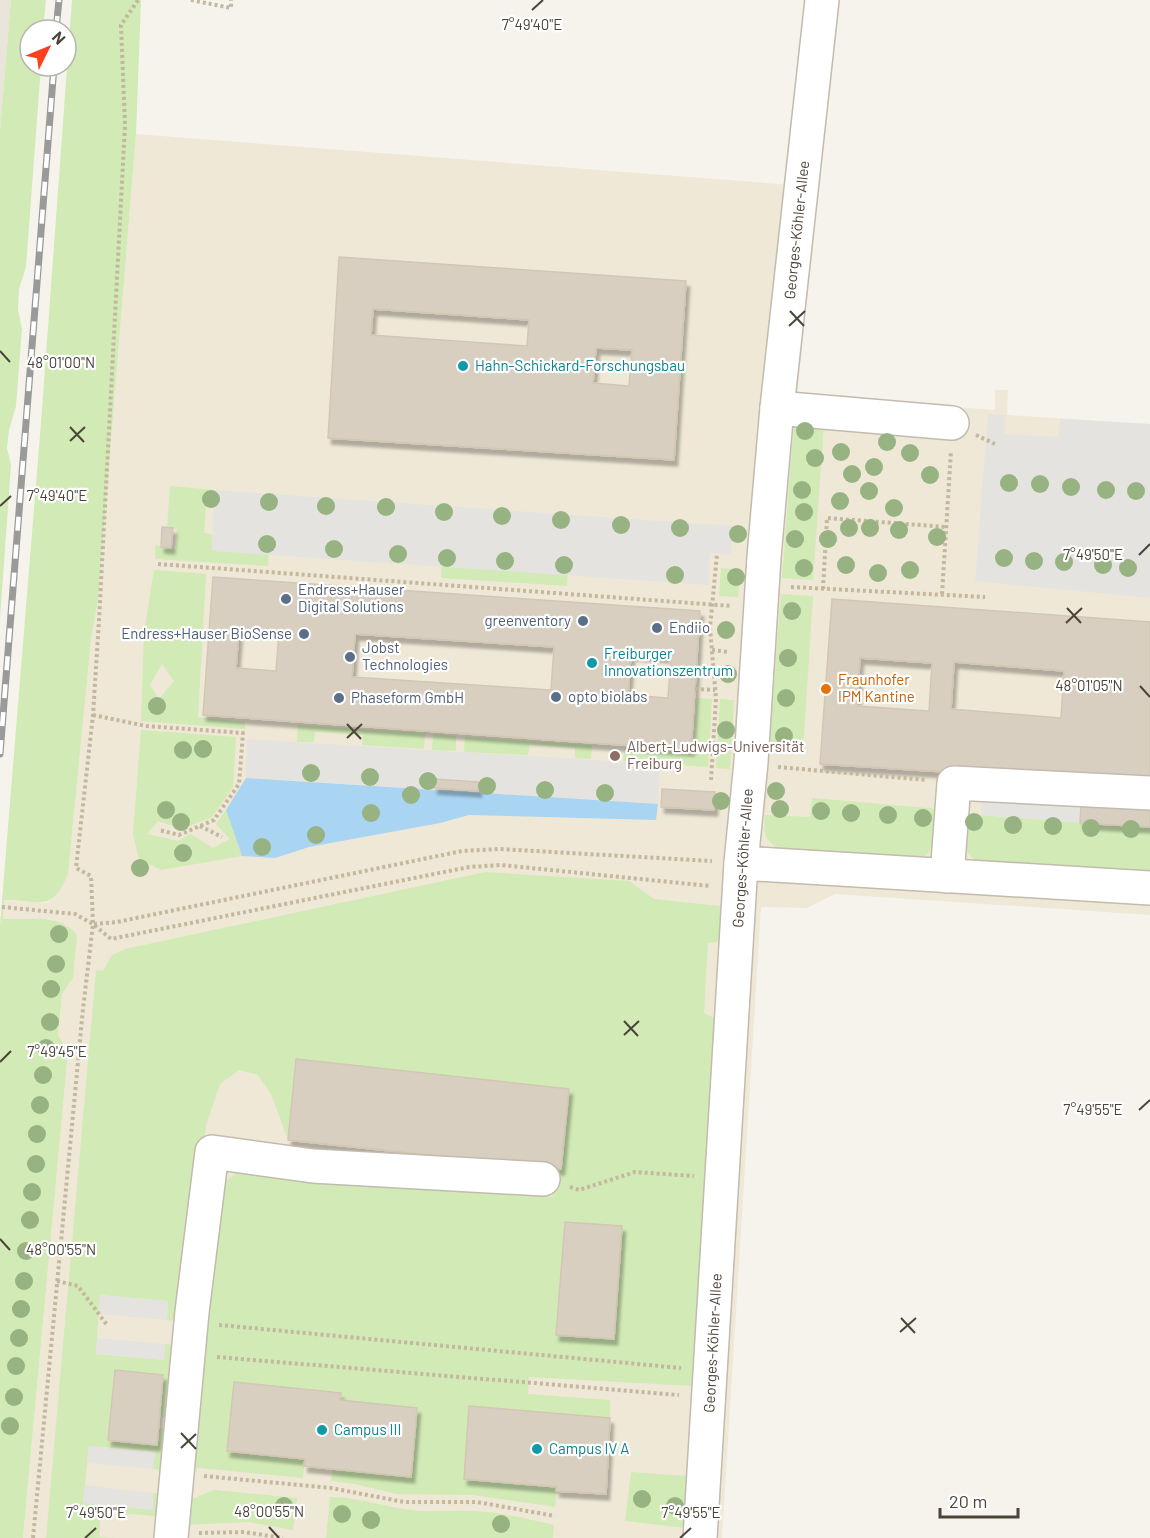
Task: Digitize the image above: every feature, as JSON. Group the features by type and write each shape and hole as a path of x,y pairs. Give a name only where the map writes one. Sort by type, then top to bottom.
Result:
{"street":[{"name":"Georges-Köhler-Allee","path":"700,1538 741,876 751,762 761,596 777,408 822,0"},
{"path":"777,408 952,423"},
{"path":"947,876 954,783 1150,793"},
{"path":"741,876 947,876 1150,888"},
{"path":"171,1536 192,1317 212,1152 313,1166 543,1179"}],"path":[{"path":"33,1538 93,924 91,876 76,868 93,715 125,125 122,25 138,0"},
{"path":"191,0 231,8 231,0"},
{"path":"942,594 952,423"},
{"path":"824,589 827,518 946,527"},
{"path":"711,780 716,690 710,628 717,554"},
{"path":"158,564 712,604 824,589 985,597"},
{"path":"695,689 716,690"},
{"path":"93,715 146,726 243,733 239,784 214,820 179,835 159,830"},
{"path":"751,762 954,783"},
{"path":"200,825 222,837"},
{"path":"93,924 117,922 462,851 499,849 741,876"},
{"path":"2,907 75,914 93,924 111,939 469,867 501,865 741,876"},
{"path":"543,1179 579,1190 635,1172 696,1176 723,1173"},
{"path":"57,1281 78,1286 107,1325"},
{"path":"192,1317 711,1383"},
{"path":"189,1355 711,1383"},
{"path":"177,1474 331,1488 404,1502 477,1502 555,1516"},
{"path":"171,1536 244,1532 283,1538"}],"shaded area":[{"path":"0,0 11,0 0,131"},
{"name":"Albert-Ludwigs-Universität Freiburg","path":"136,134 818,187 797,396 995,410 995,390 1008,390 1007,415 1150,424 1150,915 835,894 807,908 761,907 722,1538 23,1538 68,1052 58,1035 62,994 73,978 3,919 4,900 45,903 51,900 98,601"},
{"path":"988,414 1006,415 1005,434 1058,437 1060,419 1150,424 1150,598 975,581"},
{"path":"214,490 733,526 731,555 710,553 709,585 212,551"},
{"path":"247,739 660,764 658,804 608,801 608,784 599,784 598,800 549,798 549,780 540,780 539,797 490,794 491,777 481,777 480,793 432,790 432,772 422,772 421,789 373,786 374,769 364,768 363,785 314,782 314,765 305,765 304,781 246,778"},
{"path":"982,797 1081,804 1080,823 981,815"},
{"path":"100,1295 168,1301 167,1320 99,1314"},
{"path":"97,1338 165,1344 164,1360 96,1354"},
{"path":"89,1446 155,1452 153,1469 87,1463"},
{"path":"85,1485 153,1493 153,1510 83,1503"}],"green space":[{"path":"11,0 46,0 44,18 18,18 18,78 40,78 26,267 19,289 18,309 22,329 16,406 9,430 7,448 11,465 0,619 0,131"},
{"path":"72,0 141,0 136,134 98,601 91,639 68,873 57,895 50,900 36,902 4,900 3,919 53,921 62,923 77,935 73,978 62,994 58,1035 68,1052 23,1538 0,1538 0,925 66,78 78,78 78,18 71,18"},
{"path":"794,421 824,424 813,580 782,578"},
{"path":"170,486 214,490 213,507 206,507 204,533 212,534 212,551 270,539 268,566 155,559 155,545 176,549 177,529 167,528"},
{"path":"442,549 569,557 567,586 441,578"},
{"path":"721,568 741,570 738,597 719,596"},
{"path":"154,570 206,574 198,717 245,722 245,729 141,721 144,633","holes":["162,664 174,681 159,699 150,685"]},
{"path":"781,594 813,596 803,750 769,748"},
{"path":"697,698 712,699 708,767 623,761 625,748 693,752"},
{"path":"720,699 734,700 730,769 716,768"},
{"path":"298,725 425,733 424,749 362,745 363,735 315,732 314,742 297,742"},
{"path":"141,730 236,737 233,787 212,817 182,829 158,821 147,834 178,841 191,834 213,848 230,839 216,824 226,810 242,856 161,870 139,859 133,834"},
{"path":"433,734 456,736 456,751 432,750"},
{"path":"465,737 592,745 591,759 575,758 575,748 530,745 528,755 464,752"},
{"path":"812,798 939,809 933,846 924,857 917,861 781,851 766,836 765,815 810,817"},
{"path":"964,814 1150,827 1150,876 984,865 970,856 967,850 964,838"},
{"path":"485,872 629,881 654,899 720,906 724,941 708,943 704,1013 717,1019 693,1386 529,1377 528,1394 610,1400 610,1418 469,1407 464,1479 557,1487 555,1507 473,1495 397,1494 331,1481 333,1469 411,1477 417,1409 340,1400 340,1392 234,1382 227,1451 305,1459 303,1478 190,1467 224,1182 238,1172 266,1168 552,1197 561,1169 569,1089 297,1059 288,1140 272,1096 258,1075 239,1070 220,1084 206,1125 184,1322 167,1320 168,1301 100,1295 96,1354 164,1360 165,1344 182,1346 174,1419 159,1417 163,1375 115,1371 108,1441 156,1445 159,1428 171,1429 168,1471 153,1469 155,1452 89,1446 83,1503 153,1509 153,1493 165,1494 162,1517 101,1511 99,1537 115,1538 46,1538 96,970 103,971 112,955 125,949"},
{"path":"631,1472 687,1476 684,1528 625,1521"},
{"path":"214,1490 297,1498 293,1530 248,1522 186,1525 187,1501"},
{"path":"330,1497 409,1510 472,1511 514,1516 554,1525 553,1538 326,1538"}],"water":[{"path":"246,778 658,804 656,820 469,815 440,823 309,847 275,858 242,856 226,810"}],"building":[{"name":"Hahn-Schickard-Forschungsbau","path":"339,257 686,281 674,460 328,438","holes":["373,309 529,320 527,346 371,335","596,348 632,350 629,386 593,383"]},
{"path":"162,527 173,528 171,548 161,547"},
{"name":"Freiburger Innovationszentrum","path":"213,577 700,611 691,750 203,715","holes":["239,629 279,631 276,671 236,668","355,634 554,647 551,690 352,677","631,654 671,657 668,698 628,695"]},
{"path":"832,599 1150,622 1150,785 820,764","holes":["860,658 932,663 929,711 857,706","954,662 1064,671 1061,718 951,709"]},
{"path":"435,779 478,782 478,791 434,788"},
{"path":"662,789 715,792 714,810 661,807"},
{"path":"1081,804 1150,809 1150,827 1080,823"},
{"path":"296,1059 569,1089 561,1169 288,1140"},
{"path":"565,1222 622,1226 614,1339 556,1335"},
{"path":"115,1370 163,1375 157,1445 108,1440"},
{"name":"Campus III","path":"234,1382 341,1393 340,1400 417,1408 411,1477 304,1466 305,1459 227,1451"},
{"name":"Campus IV A","path":"469,1406 610,1418 606,1494 556,1491 557,1487 464,1479"}],"railway":[{"path":"57,18 59,0"},
{"path":"0,754 53,78"}],"place":[{"name":"Hahn-Schickard-Forschungsbau","path":"463,366"},
{"name":"Endress+Hauser Digital Solutions","path":"286,599"},
{"name":"greenventory","path":"583,621"},
{"name":"Endiio","path":"657,628"},
{"name":"Endress+Hauser BioSense","path":"304,634"},
{"name":"Jobst Technologies","path":"350,657"},
{"name":"Freiburger Innovationszentrum","path":"592,663"},
{"name":"Fraunhofer IPM Kantine","path":"826,689"},
{"name":"opto biolabs","path":"556,697"},
{"name":"Phaseform GmbH","path":"339,698"},
{"name":"Albert-Ludwigs-Universität Freiburg","path":"615,756"},
{"name":"Campus III","path":"322,1430"},
{"name":"Campus IV A","path":"537,1449"}]}
